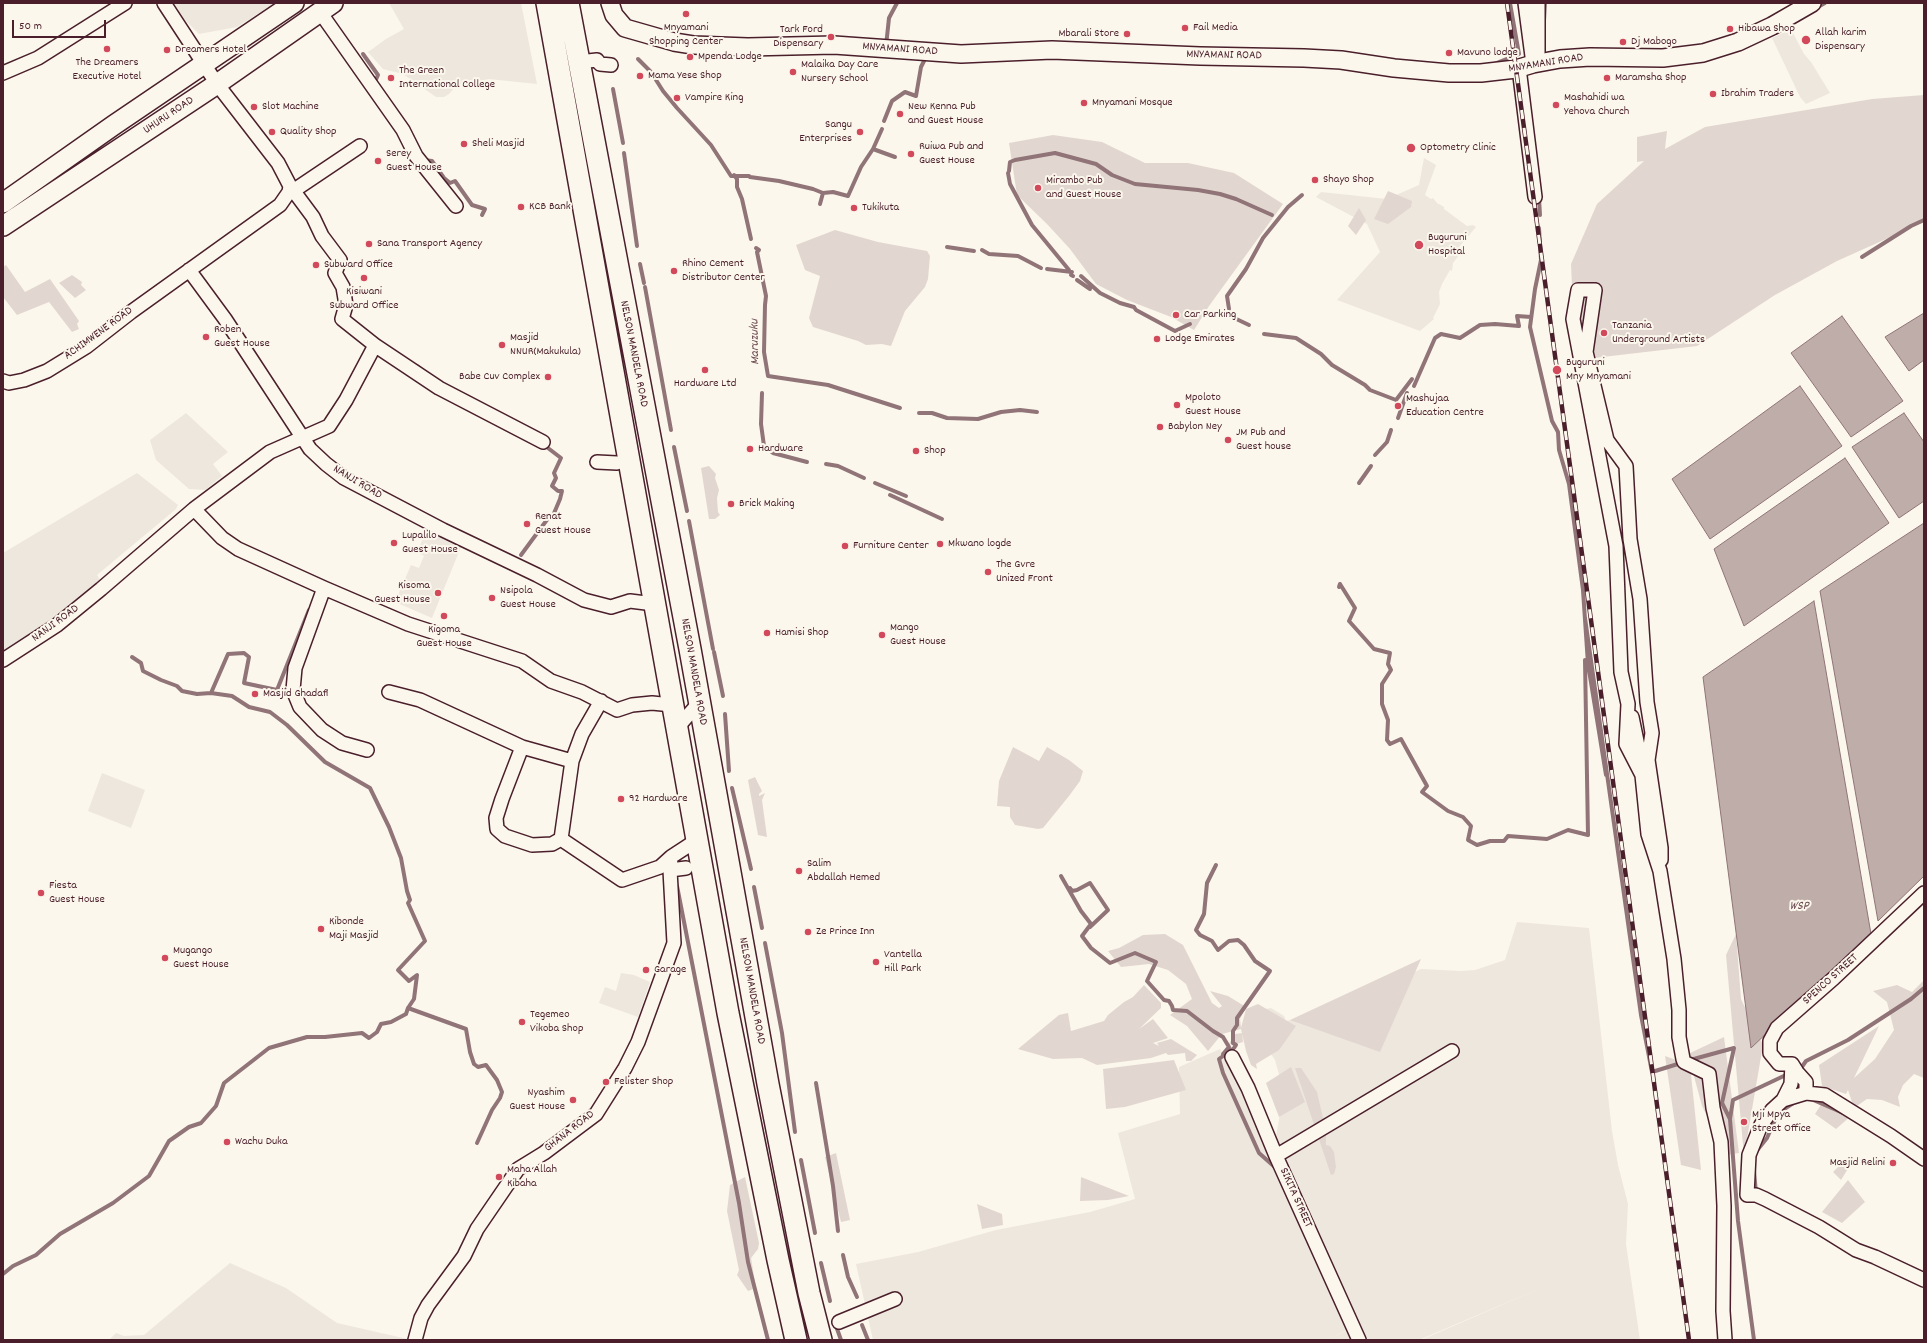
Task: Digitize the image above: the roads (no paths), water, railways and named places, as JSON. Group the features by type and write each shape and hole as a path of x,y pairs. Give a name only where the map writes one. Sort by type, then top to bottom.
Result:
{"main road":[{"name":"UHURU ROAD","path":"3,203 294,3"},
{"name":"NELSON MANDELA ROAD","path":"546,3 728,1013 796,1340"},
{"name":"NELSON MANDELA ROAD","path":"568,3 690,649 698,704 768,1084 809,1293 821,1340"},
{"name":"UHURU ROAD","path":"3,226 217,84 327,7"}],"street":[{"path":"3,73 38,58 125,3"},
{"path":"164,3 203,65 270,151 292,188 313,217 322,236 340,260 335,273 343,286 346,305 342,319 376,346 439,388 543,442"},
{"name":"MNYAMANI ROAD","path":"610,3 614,15 625,28 674,42 710,46 829,45 961,54 1052,50 1200,56 1304,58 1341,60 1394,68 1449,73 1481,74 1530,65 1590,57 1663,58 1703,52 1738,42 1772,26 1812,3"},
{"path":"1525,3 1530,65 1535,197"},
{"path":"1530,65 1538,3"},
{"path":"327,7 403,130 416,156 456,206"},
{"path":"579,62 597,60 600,64 611,65"},
{"path":"292,188 360,146"},
{"name":"ACHIMWENE ROAD","path":"3,381 9,383 24,380 53,367 86,347 188,270 280,205 292,188"},
{"path":"188,270 225,318 302,436 327,428 332,423 376,346"},
{"path":"1648,760 1638,746 1621,672 1616,546 1573,319 1578,290 1595,290 1586,352 1607,440 1626,466 1630,539 1640,599 1647,702 1652,733 1648,760 1661,848 1660,871"},
{"name":"NANJI ROAD","path":"3,660 57,625 194,509 270,452 302,436 310,448 326,464 344,478 443,530 537,575 584,600 611,607 630,601 654,604"},
{"path":"596,462 616,462"},
{"path":"194,509 222,538 238,549 408,624 522,662 551,681 582,692 617,710 632,705 652,703 672,705"},
{"path":"324,588 295,668 293,690 300,707 322,730 342,743 367,750"},
{"path":"389,692 420,700 522,746 572,761"},
{"path":"561,839 572,761 582,734 601,702"},
{"path":"677,728 698,704"},
{"path":"1628,704 1626,744 1642,775 1648,834 1660,871 1674,959 1679,1010 1679,1037 1683,1058 1684,1062 1709,1074 1713,1108 1721,1142 1724,1206 1723,1311 1725,1340"},
{"path":"522,746 496,818 497,829 505,836 532,845 552,844 561,839"},
{"path":"561,839 622,880 670,864 697,840"},
{"path":"670,864 686,868"},
{"name":"GHANA ROAD","path":"414,1340 421,1318 428,1305 464,1256 477,1229 518,1169 544,1153 596,1114 625,1068 638,1042 674,943 670,864"},
{"name":"SPENCO STREET","path":"1792,1064 1779,1064 1770,1053 1770,1041 1777,1028 1834,978 1924,893"},
{"path":"1276,1156 1452,1051"},
{"name":"SIKITA STREET","path":"1232,1057 1248,1088 1276,1156 1359,1340"},
{"path":"1792,1064 1806,1082 1806,1093"},
{"path":"1792,1064 1791,1084 1783,1100 1772,1110 1761,1125 1753,1141 1749,1155 1747,1195 1756,1195 1765,1199 1819,1227 1856,1250 1876,1257 1924,1280"},
{"path":"1783,1100 1806,1093 1825,1095 1891,1136 1924,1160"},
{"path":"839,1322 895,1299"}],"water":[{"path":"1924,313 1924,360 1909,371 1885,337"},
{"path":"1842,316 1903,401 1851,437 1791,353"},
{"path":"1800,386 1842,446 1710,539 1672,479"},
{"path":"1904,413 1924,442 1924,501 1899,518 1852,447"},
{"path":"1845,458 1889,523 1744,626 1714,549"},
{"path":"1924,523 1924,876 1878,921 1820,591"},
{"name":"WSP","path":"1814,601 1871,934 1751,1048 1703,677"}],"waterway":[{"path":"886,46 889,18 897,3"},
{"path":"1494,64 1519,54 1510,3"},
{"path":"1544,21 1545,3"},
{"path":"1816,8 1825,3"},
{"path":"363,54 378,75 374,84"},
{"path":"884,121 892,101 905,92 916,96 921,67 926,57"},
{"path":"638,59 651,72 663,91 677,108 711,145 731,176 749,176 779,181 813,189 823,193 833,192 848,196 861,167 873,149 882,129"},
{"path":"613,89 623,143"},
{"path":"873,149 895,157"},
{"path":"624,153 637,246"},
{"path":"1009,171 1010,162 1015,160 1055,153 1096,164 1112,175 1135,184 1198,190 1220,194 1236,199 1272,215"},
{"path":"424,160 432,161 444,178 450,183 455,181 472,205 485,209 482,215"},
{"path":"1008,173 1010,184 1032,225 1069,270"},
{"path":"734,175 737,179 737,187 742,199 751,239"},
{"path":"820,204 823,193"},
{"path":"1229,309 1227,296 1246,269 1263,238 1288,207 1302,195"},
{"path":"1539,198 1540,215"},
{"path":"1862,257 1911,226 1924,220"},
{"path":"1539,228 1541,260 1535,289 1530,327 1552,421 1558,432 1559,450 1569,484 1583,590 1588,664 1606,775 1585,618 1641,1015 1652,1072 1681,1063"},
{"path":"947,247 974,251"},
{"name":"Maruzuku","path":"756,248 759,250 757,252 766,296 764,352 768,376 828,385 900,408"},
{"path":"982,250 989,254 1018,256 1041,268"},
{"path":"640,264 644,283"},
{"path":"1047,269 1072,272"},
{"path":"1081,276 1100,293 1120,303 1134,307 1136,310 1175,331 1190,324"},
{"path":"1077,280 1090,289"},
{"path":"645,287 671,430"},
{"path":"1230,316 1249,325"},
{"path":"1414,386 1435,338 1441,334 1460,338 1480,325 1495,324 1519,326 1517,316 1531,317"},
{"path":"1264,334 1296,338 1321,354 1332,365 1365,385 1370,390 1396,400 1412,379"},
{"path":"417,366 432,377"},
{"path":"762,393 761,424 764,446 773,453 807,462"},
{"path":"1398,418 1407,393"},
{"path":"919,413 932,413 947,418 978,419 1001,412 1020,410 1037,412"},
{"path":"1375,455 1387,442 1391,430"},
{"path":"521,555 549,517 552,518 562,491 558,491 552,486 556,478 554,473 561,458 544,445"},
{"path":"674,447 687,511"},
{"path":"826,464 838,466 864,478"},
{"path":"1359,483 1371,466"},
{"path":"875,483 906,496"},
{"path":"890,495 942,519"},
{"path":"689,521 713,649"},
{"path":"1339,587 1340,584 1355,608 1349,621 1374,649 1390,653 1388,664 1391,670 1382,684 1382,704 1388,720 1387,740 1390,744 1401,739 1427,786 1422,792 1448,811 1463,817 1471,826 1468,840 1477,845 1490,841 1504,841 1508,836 1547,839 1568,830 1588,835 1585,660"},
{"path":"211,693 228,654 244,653 249,657 244,683 277,690 309,610"},
{"path":"714,652 723,696"},
{"path":"132,657 141,663 143,671 177,686 182,691 197,694 211,693 232,696 249,707 270,712 287,725 325,762 370,788 389,827 401,858 410,900 408,903 425,941 398,970 409,981 417,975 414,999 408,1008"},
{"path":"725,714 729,771"},
{"path":"732,788 751,869"},
{"path":"1216,865 1207,883 1204,914 1196,930 1200,935 1212,941 1218,950 1229,941 1238,940 1244,945 1255,961 1270,971 1237,1018 1237,1025 1233,1031 1233,1043 1236,1045 1219,1059 1223,1073 1259,1153 1277,1169"},
{"path":"1061,876 1081,911 1091,924 1082,936 1091,948 1110,963 1135,953 1156,962 1147,981 1164,1000 1169,1001 1173,1010 1187,1011 1223,1037 1229,1047 1223,1054"},
{"path":"1070,888 1072,891 1077,890 1090,883 1108,910 1090,927"},
{"path":"677,886 739,1203 748,1262 768,1340"},
{"path":"754,887 762,928"},
{"path":"765,943 782,1033 795,1132"},
{"path":"1799,1071 1806,1061 1848,1040 1911,999 1924,988"},
{"path":"3,1274 13,1266 36,1255 60,1234 113,1203 149,1176 169,1141 189,1127 201,1123 216,1106 224,1083 269,1048 307,1037 325,1037 362,1033 369,1038 377,1032 381,1024 391,1022 406,1014 408,1008 466,1029 470,1052 474,1064 478,1067 486,1065 497,1080 502,1092 477,1143"},
{"path":"1690,1060 1734,1048 1722,1103 1730,1119 1738,1221 1754,1340"},
{"path":"1730,1119 1733,1100 1788,1074"},
{"path":"816,1083 833,1186 838,1231"},
{"path":"1811,1099 1843,1113"},
{"path":"1755,1153 1767,1138 1778,1113 1795,1102"},
{"path":"801,1160 815,1233"},
{"path":"1754,1171 1756,1193"},
{"path":"843,1255 848,1277 857,1297"},
{"path":"821,1263 830,1301"},
{"path":"835,1323 841,1340"},
{"path":"862,1325 868,1340"}],"railway":[{"path":"1507,3 1689,1340"}],"place":[{"name":"Mnyamani Shopping Center","path":"686,14"},
{"name":"Fail Media","path":"1185,28"},
{"name":"Hibawa Shop","path":"1730,29"},
{"name":"Mbarali Store","path":"1127,34"},
{"name":"Tark Ford Dispensary","path":"831,37"},
{"name":"Allah karim Dispensary","path":"1806,40"},
{"name":"Dj Mabogo","path":"1623,42"},
{"name":"The Dreamers Executive Hotel","path":"107,49"},
{"name":"Dreamers Hotel","path":"167,50"},
{"name":"Mavuno lodge","path":"1449,53"},
{"name":"Mpenda Lodge","path":"690,57"},
{"name":"Malaika Day Care Nursery School","path":"793,72"},
{"name":"Mama Yese Shop","path":"640,76"},
{"name":"The Green International College","path":"391,78"},
{"name":"Maramsha Shop","path":"1607,78"},
{"name":"Ibrahim Traders","path":"1713,94"},
{"name":"Vampire King","path":"677,98"},
{"name":"Mnyamani Mosque","path":"1084,103"},
{"name":"Mashahidi wa Yehova Church","path":"1556,105"},
{"name":"Slot Machine","path":"254,107"},
{"name":"New Kenna Pub and Guest House","path":"900,114"},
{"name":"Quality Shop","path":"272,132"},
{"name":"Sangu Enterprises","path":"860,132"},
{"name":"Sheli Masjid","path":"464,144"},
{"name":"Optometry Clinic","path":"1411,148"},
{"name":"Ruiwa Pub and Guest House","path":"911,154"},
{"name":"Serey Guest House","path":"378,161"},
{"name":"Shayo Shop","path":"1315,180"},
{"name":"Mirambo Pub and Guest House","path":"1038,188"},
{"name":"KCB Bank","path":"521,207"},
{"name":"Tukikuta","path":"854,208"},
{"name":"Sana Transport Agency","path":"369,244"},
{"name":"Buguruni Hospital","path":"1419,245"},
{"name":"Subward Office","path":"316,265"},
{"name":"Rhino Cement Distributor Center","path":"674,271"},
{"name":"Kisiwani Subward Office","path":"364,278"},
{"name":"Car Parking","path":"1176,315"},
{"name":"Tanzania Underground Artists","path":"1604,333"},
{"name":"Roben Guest House","path":"206,337"},
{"name":"Lodge Emirates","path":"1157,339"},
{"name":"Masjid NNUR(Makukula)","path":"502,345"},
{"name":"Hardware Ltd","path":"705,370"},
{"name":"Buguruni Mny Mnyamani","path":"1557,370"},
{"name":"Babe Cuv Complex","path":"548,377"},
{"name":"Mpoloto Guest House","path":"1177,405"},
{"name":"Mashujaa Education Centre","path":"1398,406"},
{"name":"Babylon Ney","path":"1160,427"},
{"name":"JM Pub and Guest house","path":"1228,440"},
{"name":"Hardware","path":"750,449"},
{"name":"Shop","path":"916,451"},
{"name":"Brick Making","path":"731,504"},
{"name":"Renat Guest House","path":"527,524"},
{"name":"Lupalilo Guest House","path":"394,543"},
{"name":"Mkwano logde","path":"940,544"},
{"name":"Furniture Center","path":"845,546"},
{"name":"The Gvre Unized Front","path":"988,572"},
{"name":"Kisoma Guest House","path":"438,593"},
{"name":"Nsipola Guest House","path":"492,598"},
{"name":"Kigoma Guest House","path":"444,616"},
{"name":"Hamisi Shop","path":"767,633"},
{"name":"Mango Guest House","path":"882,635"},
{"name":"Masjid Ghadafi","path":"255,694"},
{"name":"92 Hardware","path":"621,799"},
{"name":"Salim Abdallah Hemed","path":"799,871"},
{"name":"Fiesta Guest House","path":"41,893"},
{"name":"Kibonde Maji Masjid","path":"321,929"},
{"name":"Ze Prince Inn","path":"808,932"},
{"name":"Mugango Guest House","path":"165,958"},
{"name":"Vantella Hill Park","path":"876,962"},
{"name":"Garage","path":"646,970"},
{"name":"Tegemeo Vikoba Shop","path":"522,1022"},
{"name":"Felister Shop","path":"606,1082"},
{"name":"Nyashim Guest House","path":"573,1100"},
{"name":"Mji Mpya Street Office","path":"1744,1122"},
{"name":"Wachu Duka","path":"227,1142"},
{"name":"Masjid Relini","path":"1893,1163"},
{"name":"Maha Allah Kibaha","path":"499,1177"}]}
